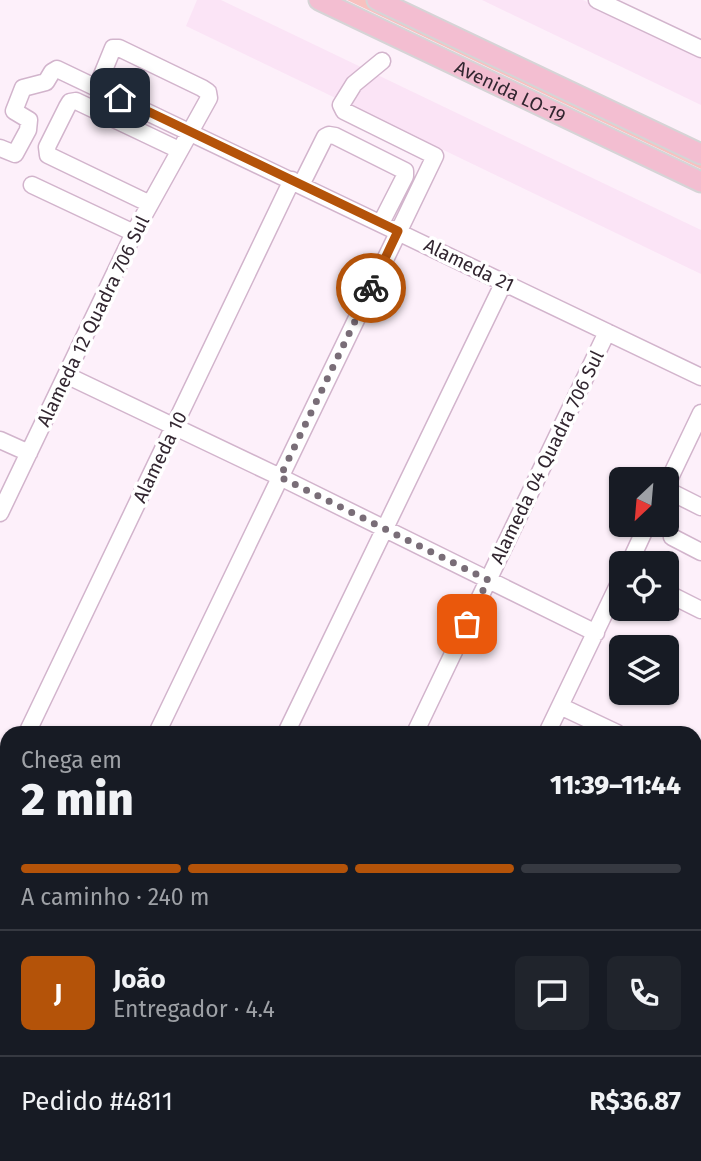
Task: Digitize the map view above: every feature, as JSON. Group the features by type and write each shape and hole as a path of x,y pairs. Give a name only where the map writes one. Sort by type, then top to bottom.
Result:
{"main road":[{"name":"Avenida LO-19","path":"319,0 701,183"},
{"name":"Avenida LO-19","path":"377,0 701,154"}],"street":[{"path":"597,0 701,49"},
{"name":"Alameda 12 Quadra 706 Sul","path":"0,513 134,233 209,98 208,92 119,48 113,48 91,84"},
{"path":"159,726 435,156 344,111 341,105 354,84 383,61"},
{"name":"Alameda 21","path":"0,148 15,154 28,130 29,120 14,111 23,88 46,82 57,69 701,377"},
{"path":"150,204 48,155 47,147 67,107 76,101 180,150"},
{"name":"Alameda 10","path":"30,726 296,183 325,137 329,135 402,168 405,176 381,223"},
{"path":"32,185 134,233"},
{"path":"289,726 503,282"},
{"name":"Alameda 04 Quadra 706 Sul","path":"418,726 607,332"},
{"path":"66,375 596,633"},
{"path":"675,467 701,413"},
{"path":"0,440 29,453"},
{"path":"679,496 701,507"},
{"path":"671,537 701,552"},
{"path":"679,599 701,610"},
{"path":"550,726 609,605"},
{"path":"560,706 602,726"}],"shaded area":[{"path":"197,0 221,0 701,230 701,274 186,26"},
{"path":"347,0 367,0 701,160 701,169"},
{"path":"482,0 583,0 701,56 701,105"}],"way so far":[{"path":"371,288 280,477 488,580 467,624"}],"route":[{"path":"120,98 398,231 371,288"}]}
